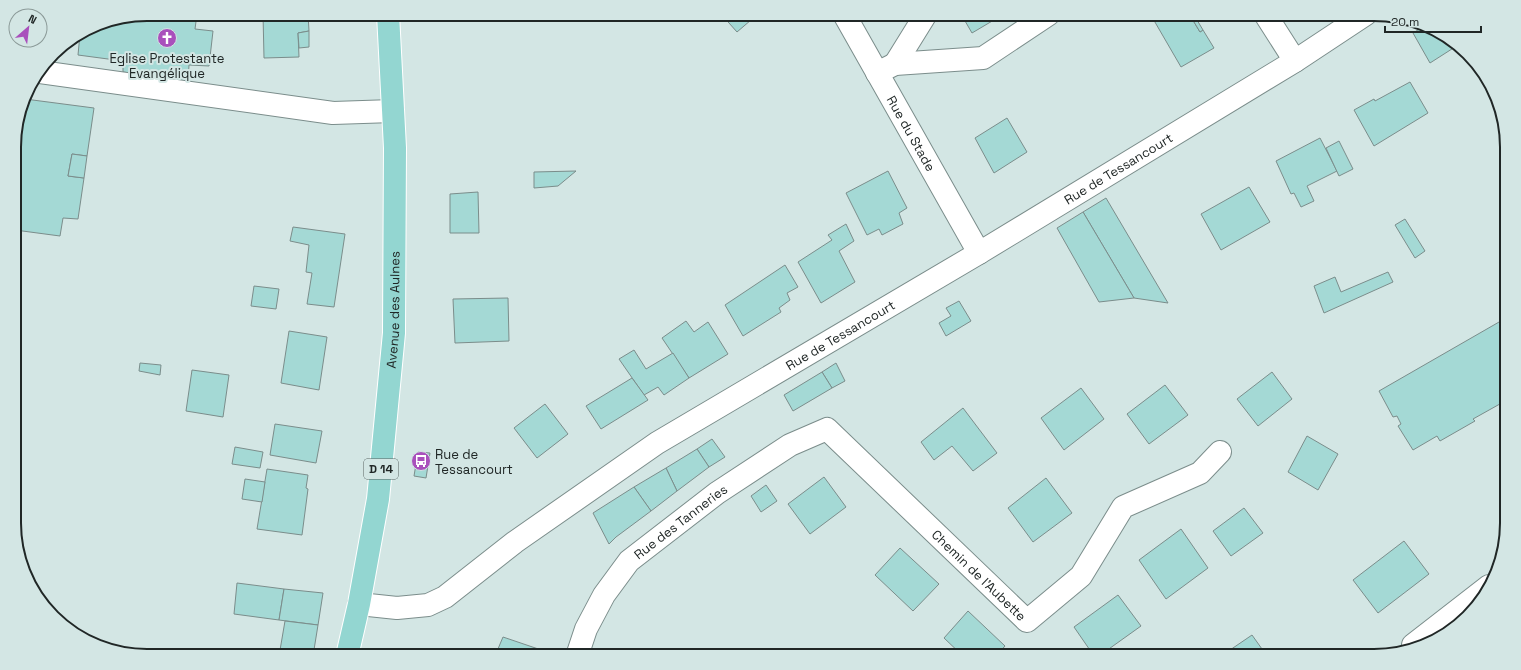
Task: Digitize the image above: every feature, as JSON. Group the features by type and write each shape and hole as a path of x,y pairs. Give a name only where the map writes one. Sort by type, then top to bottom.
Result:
{"main road":[{"name":"Avenue des Aulnes","path":"360,604 378,499 394,333 395,148 388,21"},
{"name":"D 14","path":"349,649 360,604"}],"street":[{"name":"Rue du Stade","path":"849,21 886,68 979,253"},
{"path":"886,68 921,21"},
{"path":"886,68 983,58 1038,21"},
{"path":"1270,21 1295,61"},
{"name":"Rue de Tessancourt","path":"360,604 398,608 428,605 445,597 515,542 657,443 979,253 1295,61 1355,21"},
{"path":"45,73 333,113 393,111"},
{"name":"Chemin de l'Aubette","path":"826,429 1028,622 1081,576 1123,507 1200,473 1220,452"},
{"name":"Rue des Tanneries","path":"579,649 586,629 604,595 629,561 724,488 790,445 826,429"},
{"path":"1419,640 1477,595"}],"building":[{"path":"196,21 195,29 213,31 209,66 189,65 188,81 123,72 123,61 78,55 79,41 84,38 114,25 130,22"},
{"path":"263,21 308,21 309,31 298,33 299,57 264,58"},
{"path":"727,21 750,21 737,32"},
{"path":"965,21 992,21 972,33"},
{"path":"1154,21 1193,21 1200,32 1203,30 1214,48 1181,67"},
{"path":"1193,21 1198,21 1203,30 1200,32"},
{"path":"1419,30 1437,38 1453,49 1430,63 1413,33"},
{"path":"309,31 309,47 299,48 298,33"},
{"path":"1410,82 1428,113 1374,146 1354,110 1374,99 1375,101"},
{"path":"31,100 94,108 87,156 72,154 68,176 84,178 78,219 63,218 60,236 21,231 21,138 25,114"},
{"path":"1007,118 1027,152 994,173 975,138"},
{"path":"1320,138 1337,171 1307,186 1314,201 1301,207 1294,193 1291,194 1276,161"},
{"path":"1339,141 1353,169 1339,176 1326,148"},
{"path":"72,154 87,156 84,178 68,176"},
{"path":"576,171 558,186 534,188 534,172"},
{"path":"888,171 907,208 899,213 903,224 882,235 879,229 867,235 846,193"},
{"path":"1249,187 1270,222 1221,250 1201,214"},
{"path":"478,192 479,233 450,233 450,194"},
{"path":"1106,198 1168,303 1134,298 1083,212"},
{"path":"1083,212 1134,298 1099,302 1057,228"},
{"path":"1405,219 1425,251 1415,258 1395,225"},
{"path":"846,224 854,241 839,251 855,282 821,303 798,262 832,240 828,235"},
{"path":"293,227 345,234 334,307 307,304 312,273 306,272 309,245 290,241"},
{"path":"785,265 798,287 787,293 790,300 779,308 781,312 743,336 725,305"},
{"path":"1388,272 1393,282 1324,313 1314,286 1335,277 1341,292"},
{"path":"254,286 279,289 276,309 251,306"},
{"path":"508,298 509,341 455,343 453,299"},
{"path":"959,301 971,321 946,336 939,323 951,316 946,308"},
{"path":"686,321 694,332 708,322 728,354 689,378 662,338"},
{"path":"1500,321 1500,404 1473,419 1475,421 1440,441 1437,436 1413,450 1398,426 1401,424 1397,416 1393,417 1379,391"},
{"path":"289,331 327,337 319,390 281,383"},
{"path":"634,350 646,369 673,353 689,378 664,395 658,387 644,395 619,359"},
{"path":"140,363 161,365 160,375 139,371"},
{"path":"836,363 845,381 832,388 822,372"},
{"path":"192,370 229,375 223,417 186,411"},
{"path":"822,372 832,388 793,411 784,395"},
{"path":"1272,372 1292,399 1258,426 1237,399"},
{"path":"632,378 648,400 601,429 586,406"},
{"path":"1165,385 1188,415 1149,444 1127,414"},
{"path":"1081,388 1104,419 1064,450 1041,418"},
{"path":"545,404 568,434 537,458 514,428"},
{"path":"963,408 997,453 973,471 952,446 934,460 921,442"},
{"path":"275,424 322,431 316,463 270,455"},
{"path":"1307,436 1338,454 1318,490 1288,472"},
{"path":"712,439 725,457 709,467 697,449"},
{"path":"235,447 263,452 260,468 232,464"},
{"path":"697,449 709,467 677,491 666,468"},
{"path":"418,452 430,453 426,478 414,476"},
{"path":"666,468 677,491 651,511 634,487"},
{"path":"267,469 308,475 306,488 308,489 302,535 257,529"},
{"path":"824,477 846,507 810,534 788,504"},
{"path":"1046,478 1072,513 1033,542 1008,508"},
{"path":"245,479 265,482 262,502 242,499"},
{"path":"766,485 777,501 761,512 751,496"},
{"path":"634,487 651,511 609,544 593,513"},
{"path":"1244,508 1263,533 1231,556 1213,531"},
{"path":"1181,529 1208,568 1166,599 1139,560"},
{"path":"1404,541 1429,574 1378,613 1353,580"},
{"path":"900,548 939,584 913,611 875,575"},
{"path":"237,583 284,589 279,620 234,614"},
{"path":"284,589 323,593 318,625 279,620"},
{"path":"1118,595 1141,626 1109,649 1089,649 1074,627"},
{"path":"968,611 1005,646 1002,649 956,649 944,638"},
{"path":"285,621 318,625 314,649 280,649"},
{"path":"1252,635 1262,649 1231,649"},
{"path":"503,637 538,649 498,649"}],"place":[{"name":"Eglise Protestante Evangélique","path":"167,38"},
{"name":"Rue de Tessancourt","path":"421,461"}]}
